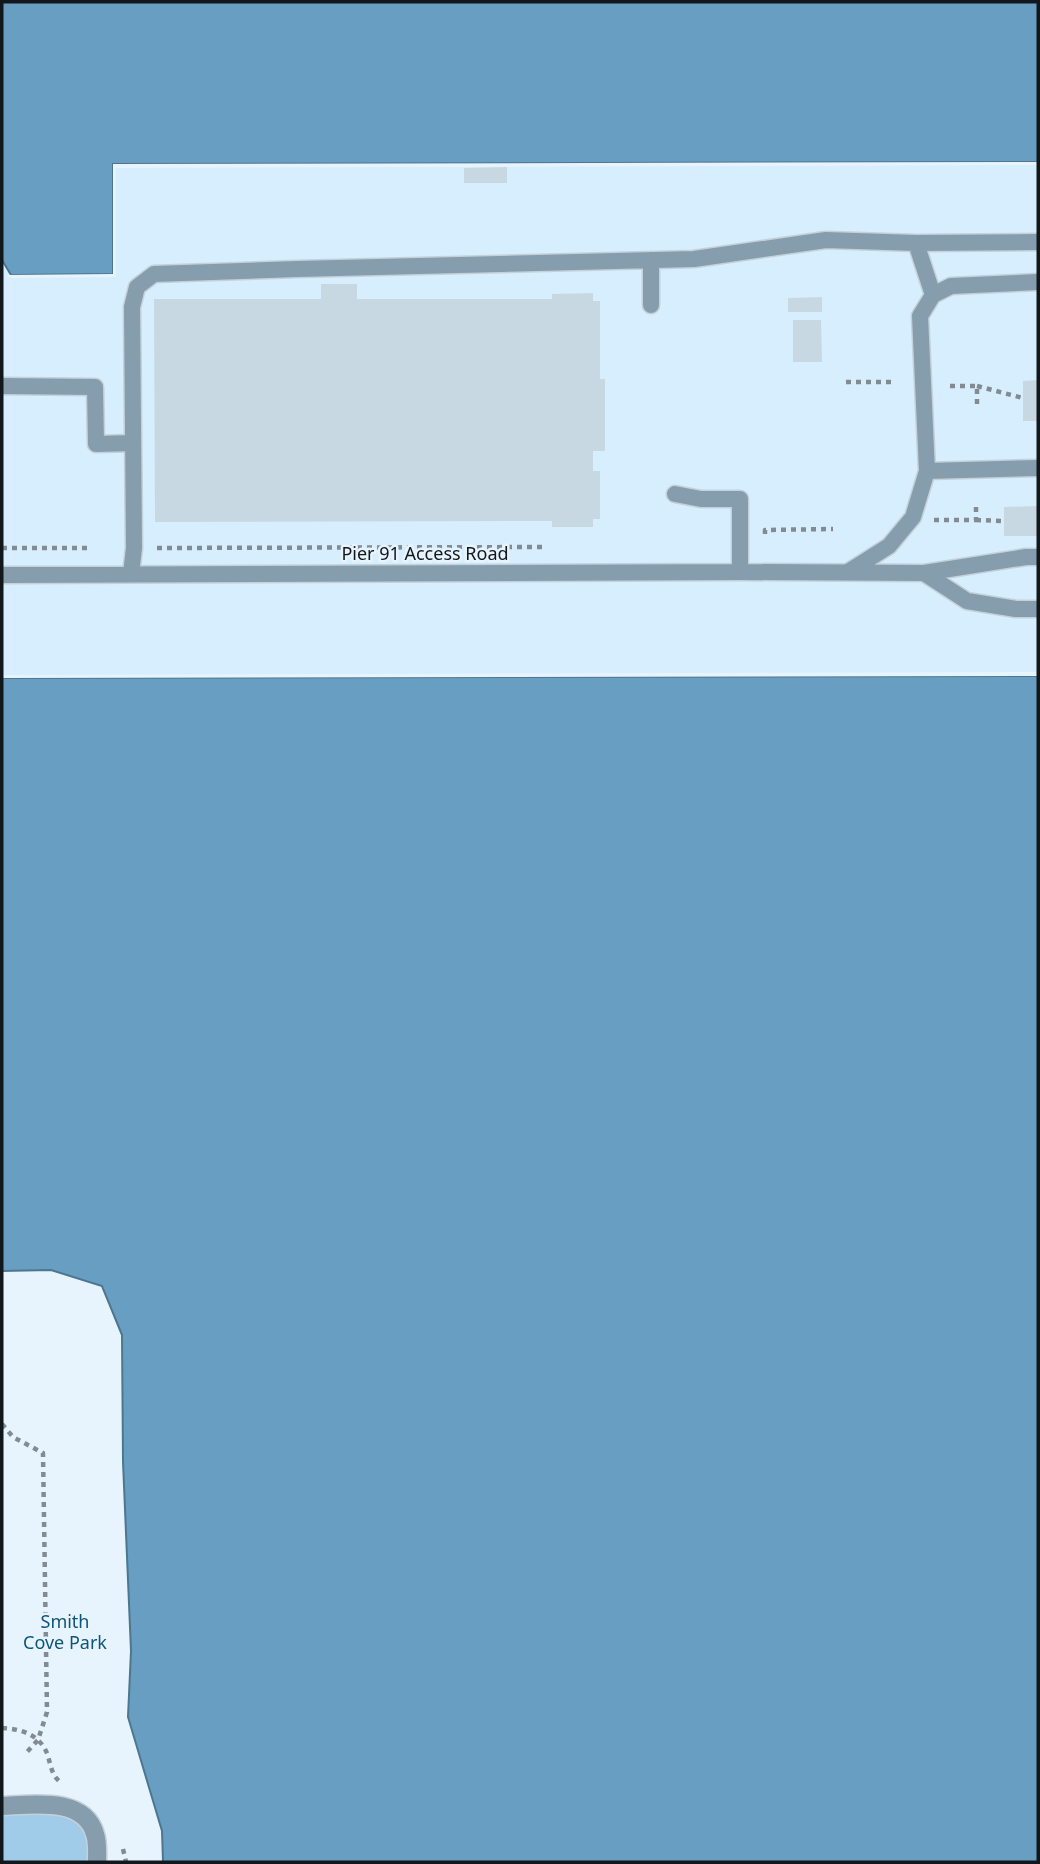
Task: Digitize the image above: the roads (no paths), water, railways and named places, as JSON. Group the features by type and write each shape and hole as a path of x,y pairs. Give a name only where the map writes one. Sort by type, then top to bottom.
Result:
{"street":[{"path":"2,1806 50,1805 73,1809 88,1819 95,1834 97,1862"}],"lane":[{"path":"131,574 134,548 132,307 137,287 154,274 694,259 826,240 916,243 1038,242"},
{"path":"916,243 933,295"},
{"path":"651,260 651,305"},
{"path":"848,572 888,546 913,517 926,471 920,316 933,295 951,286 1038,282"},
{"path":"2,386 95,387 96,444 133,443"},
{"path":"926,471 1038,468"},
{"path":"675,494 701,499 740,499 740,572"},
{"name":"Pier 91 Access Road","path":"2,575 925,573 1038,557"},
{"path":"925,573 967,601 1016,609 1038,609"}],"park label":[{"name":"Smith Cove Park","path":"65,1631"}]}
